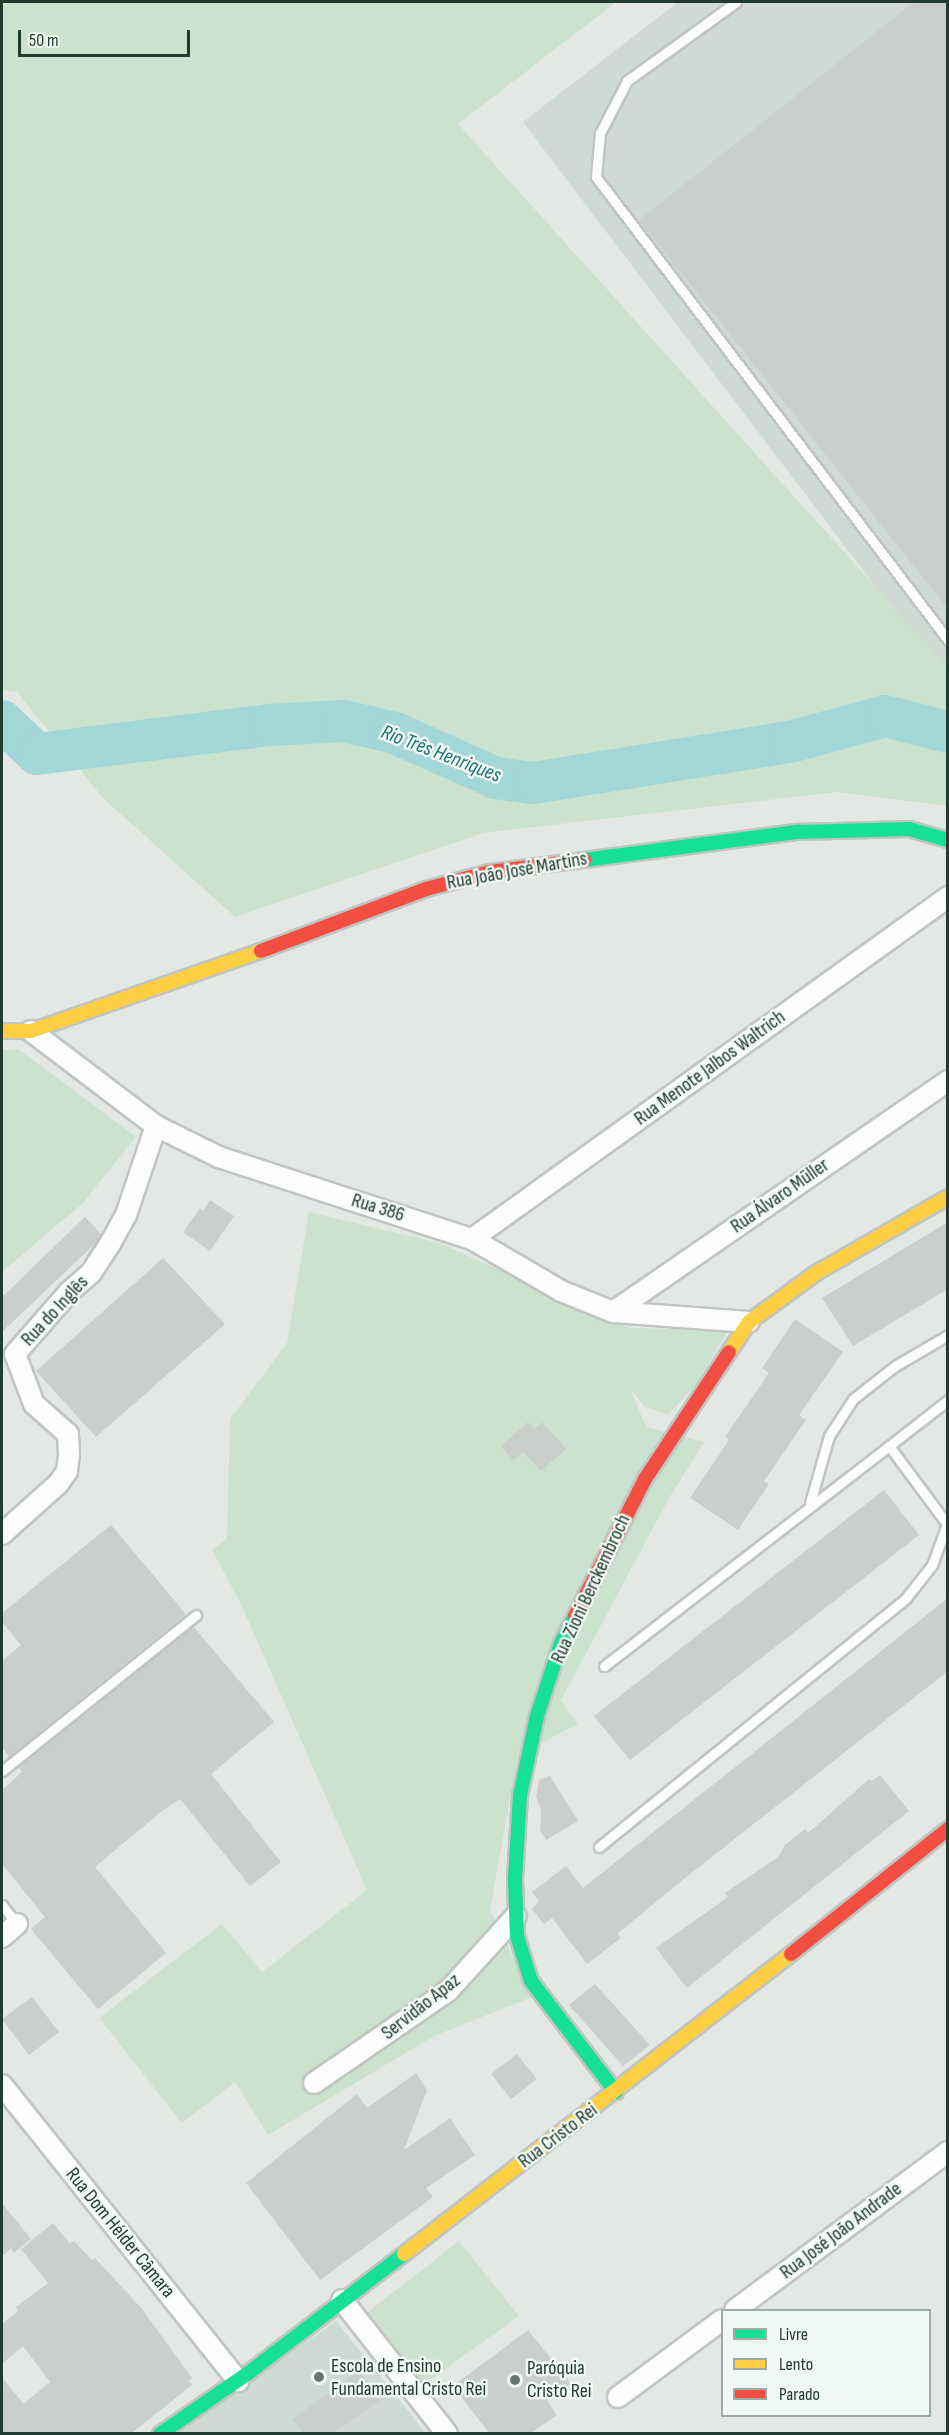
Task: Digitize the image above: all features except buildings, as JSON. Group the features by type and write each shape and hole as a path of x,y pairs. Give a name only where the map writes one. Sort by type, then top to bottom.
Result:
{"street":[{"name":"Rua João José Martins","path":"2,1031 31,1031 165,987 426,889 490,872 798,832 909,829 948,840"},
{"name":"Rua Menote Jalbos Waltrich","path":"472,1239 948,897"},
{"name":"Rua 386","path":"31,1031 156,1126 219,1157 472,1239 561,1291 613,1311 749,1322"},
{"name":"Rua Álvaro Müller","path":"613,1311 948,1081"},
{"name":"Rua do Inglês","path":"2,1534 58,1484 67,1471 69,1454 68,1434 34,1404 15,1354 69,1292 91,1273 111,1242 126,1215 156,1126"},
{"name":"Rua Zioni Berckembroch","path":"616,2092 531,1981 517,1936 518,1827 525,1762 561,1642 645,1479 749,1322 816,1273 948,1197"},
{"name":"Rua Cristo Rei","path":"160,2433 238,2381 616,2092 948,1828"},
{"name":"Servidão Apaz","path":"314,2083 448,1990 516,1916"},
{"path":"2,1937 17,1924"},
{"name":"Rua Dom Hélder Câmara","path":"2,2085 238,2381"},
{"name":"Rua José João Andrade","path":"736,2309 948,2152"},
{"path":"342,2300 447,2433"},
{"path":"618,2397 721,2321"}],"lane":[{"path":"736,2 627,81 600,133 596,177 948,640"},
{"path":"810,1503 829,1436 853,1399 895,1366 948,1335"},
{"path":"604,1666 810,1503 948,1400"},
{"path":"599,1847 906,1598 932,1565 947,1524 889,1446"},
{"path":"2,1771 196,1615"},
{"path":"2,1905 17,1924"}],"shaded area":[{"path":"678,2 947,2 947,681 523,122"},
{"name":"Escola de Ensino Fundamental Cristo Rei","path":"336,2321 426,2433 177,2434"}],"green space":[{"path":"2,2 616,2 458,124 947,666 947,806 837,792 483,833 235,917 103,798 17,692 2,690"},
{"path":"18,1049 136,1137 83,1203 2,1272 2,1050"},
{"path":"309,1212 439,1243 630,1328 728,1330 696,1385 668,1415 644,1406 630,1388 646,1427 704,1442 669,1498 561,1700 578,1724 518,1755 490,1910 532,1997 434,2036 268,2135 235,2082 182,2123 99,2018 222,1924 262,1972 367,1890 240,1602 212,1550 227,1538 230,1419 287,1343"},
{"path":"459,2241 519,2316 423,2385 368,2312"}],"waterway":[{"name":"Rio Três Henriques","path":"2,721 37,754 270,725 344,721 395,733 496,778 533,783 790,742 885,716 948,732"}],"traffic: fast":[{"path":"584,860 798,832 909,829 948,840"},
{"path":"575,1616 561,1643 537,1716 520,1795 515,1880 517,1936 531,1981 616,2092"},
{"path":"160,2434 247,2374 404,2254"}],"traffic: slow":[{"path":"2,1031 31,1031 261,951"},
{"path":"729,1352 749,1322 816,1273 948,1197"},
{"path":"404,2254 791,1954"}],"traffic: jam":[{"path":"261,951 426,889 490,872 584,860"},
{"path":"575,1616 645,1479 729,1352"},
{"path":"791,1954 948,1829"}],"place":[{"name":"Escola de Ensino Fundamental Cristo Rei","path":"319,2377"},
{"name":"Paróquia Cristo Rei","path":"515,2380"}]}
